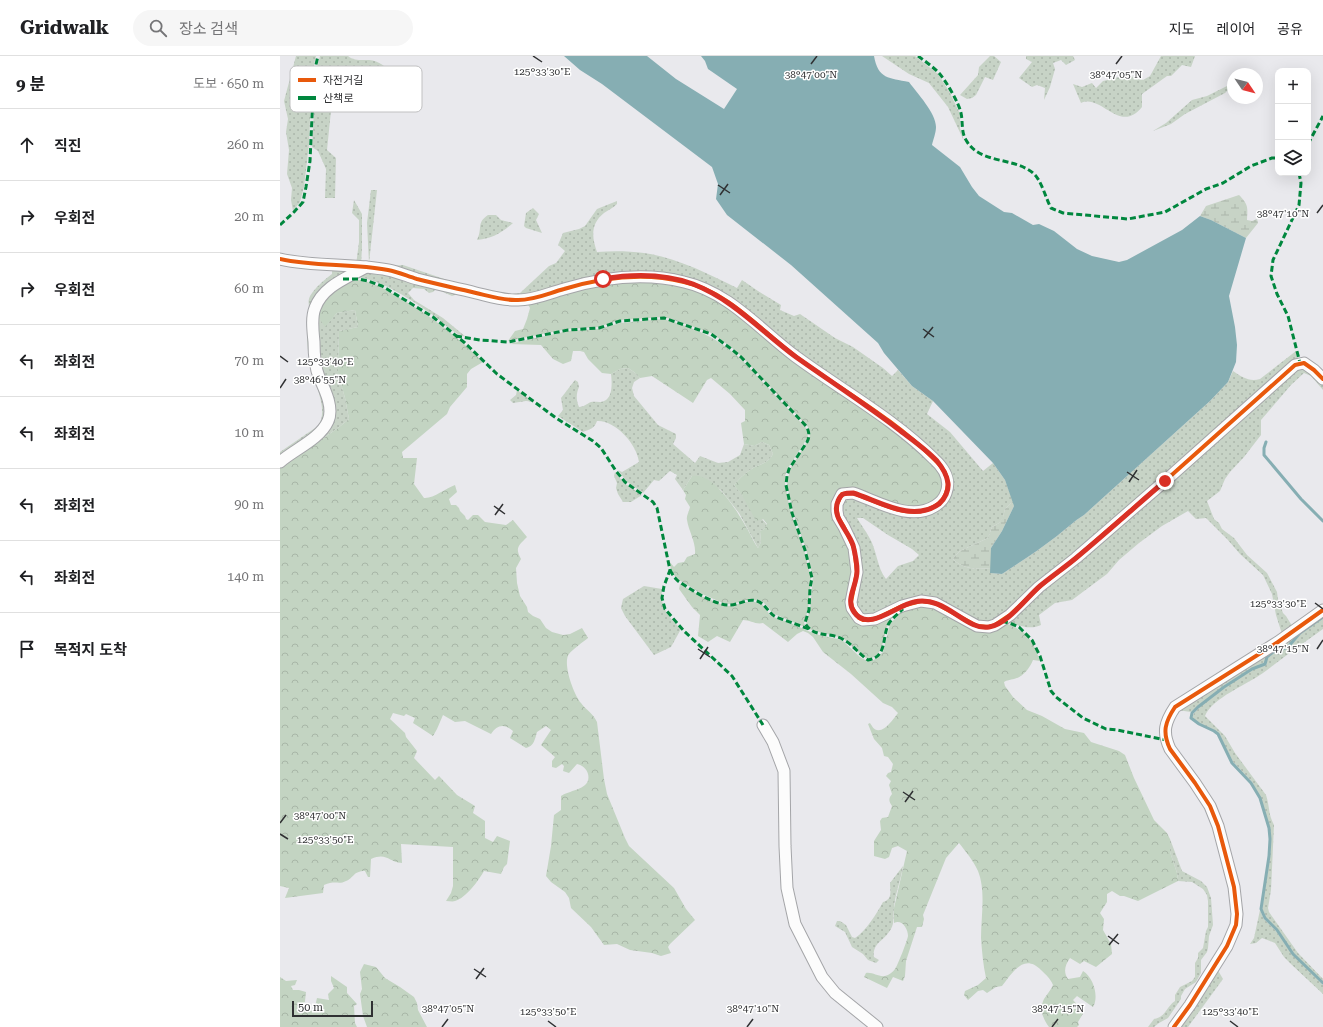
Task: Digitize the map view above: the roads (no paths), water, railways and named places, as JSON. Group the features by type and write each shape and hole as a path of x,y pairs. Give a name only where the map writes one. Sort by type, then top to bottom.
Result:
{"street":[{"path":"280,260 330,266 366,267 389,271 483,295 517,300 533,299 563,289 616,277 643,276 663,278 694,285 714,294 739,310 795,356 877,413 916,443 938,462 946,476 948,488 945,498 935,506 924,511 916,512 903,510 853,493 842,494 840,497 837,504 838,517 852,541 857,572 850,602 854,613 863,620 875,619 902,606 920,600 936,603 977,626 989,627 995,625 1010,615 1039,587 1130,512 1296,365 1304,363 1323,379"},
{"path":"280,462 290,453 322,431 329,419 330,413 326,393 318,374 316,362 313,331 315,309 322,297 334,285 366,267"},
{"path":"1174,1027 1227,946 1232,935 1237,914 1234,887 1218,826 1210,806 1170,749 1166,740 1166,724 1175,708 1278,642 1323,610"},
{"path":"763,725 773,742 784,772 787,888 795,924 822,977 835,993 876,1027"}],"water":[{"path":"564,56 647,56 676,79 724,109 737,89 708,69 701,56 874,56 878,69 882,73 890,78 909,82 921,97 930,110 935,121 936,129 932,145 960,167 979,196 1004,212 1012,213 1033,225 1039,224 1054,231 1077,249 1092,256 1119,262 1127,260 1182,230 1200,216 1211,220 1246,238 1229,296 1237,345 1236,362 1228,382 1210,401 1084,515 1057,536 1002,574 990,573 991,548 1002,531 1014,506 1005,480 993,463 933,401 912,386 884,353 878,343 791,265 727,215 716,199 718,184 712,167 602,84 580,70"}],"waterway":[{"path":"1266,442 1264,455 1301,499 1323,521"},
{"path":"1323,617 1300,633 1288,647 1273,652 1267,657 1265,664 1252,669 1224,687 1198,707 1192,713 1191,718 1218,734 1232,763 1251,783 1260,798 1269,828 1270,839 1261,909 1265,918 1277,930 1293,954 1323,983"}]}
